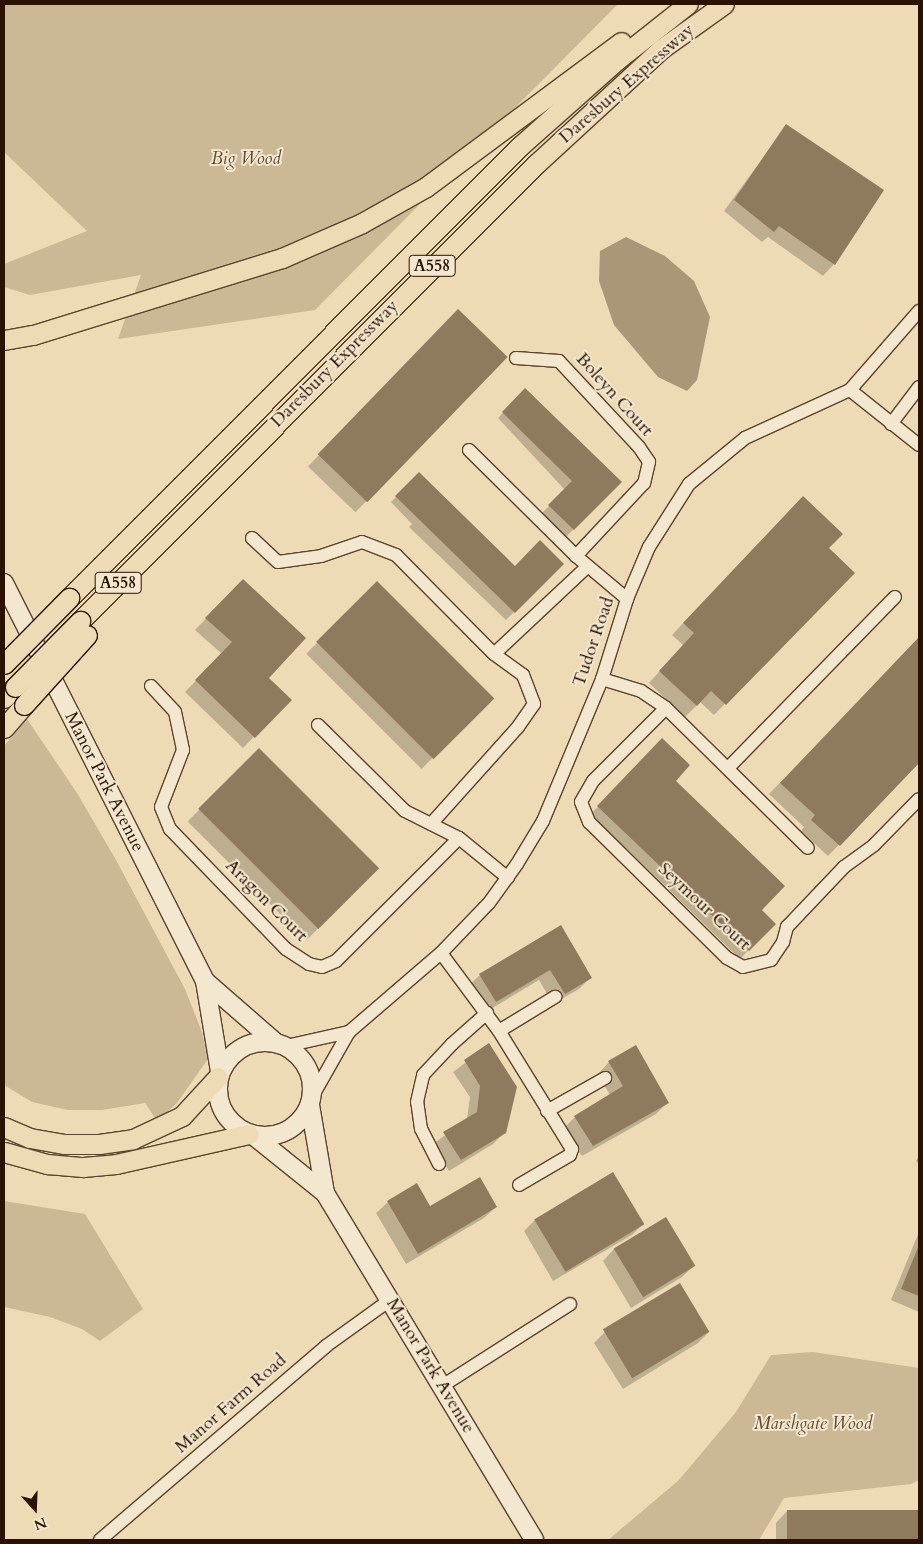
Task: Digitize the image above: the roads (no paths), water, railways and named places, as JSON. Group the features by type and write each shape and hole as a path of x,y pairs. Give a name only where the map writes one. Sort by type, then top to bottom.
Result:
{"main road":[{"path":"4,340 42,332 273,262 362,223 426,187 676,4"},
{"name":"Daresbury Expressway","path":"4,664 520,146 617,60 688,4"},
{"name":"Daresbury Expressway","path":"83,628 155,546 536,164 661,49 724,4"},
{"path":"9,693 83,628"},
{"path":"4,728 83,628"},
{"path":"4,1127 30,1138 64,1144 99,1144 133,1139 182,1116 219,1074"},
{"path":"4,1152 47,1164 83,1166 116,1164 252,1135"}],"street":[{"name":"Tudor Road","path":"311,1101 349,1032 441,953 508,878 543,821 602,679 627,599 649,547 689,484 745,438 850,390 919,312"},
{"name":"Boleyn Court","path":"516,358 559,361 639,446 649,462 644,484 576,556"},
{"path":"891,424 919,387"},
{"path":"850,390 919,445"},
{"path":"469,450 587,567 627,599"},
{"path":"252,538 278,562 321,556 362,542 396,555 494,654 523,675 534,704 518,726 431,824"},
{"path":"494,654 587,567"},
{"name":"Manor Park Avenue","path":"4,583 205,981 219,1074"},
{"path":"728,768 895,597"},
{"path":"602,679 642,691 666,708 808,848"},
{"name":"Aragon Court","path":"152,686 175,712 183,750 161,807 170,829 286,949 309,964 322,967 336,961 460,838"},
{"name":"Seymour Court","path":"666,708 593,781 581,802 589,822 728,958 744,968 771,960 783,942 787,927 844,867 874,845 919,799"},
{"path":"318,726 405,811 460,838 508,878"},
{"path":"441,953 499,1030 546,1110 572,1149 570,1155 519,1185"},
{"name":"Manor Park Avenue","path":"205,981 281,1044"},
{"path":"499,1030 555,997"},
{"path":"440,1164 422,1129 417,1102 423,1075 452,1044 487,1013"},
{"name":"Tudor Road","path":"281,1044 349,1032"},
{"path":"262,1042 281,1044 307,1067 311,1101 294,1127 274,1135 252,1135 226,1118 220,1105 219,1074 227,1060 243,1047 262,1042"},
{"path":"546,1110 604,1078"},
{"name":"Manor Park Avenue","path":"311,1101 325,1193"},
{"name":"Manor Park Avenue","path":"252,1135 325,1193 534,1540"},
{"name":"Manor Farm Road","path":"100,1540 326,1346 390,1300"},
{"path":"442,1386 570,1304"}],"park label":[{"name":"Big Wood","path":"246,159"},
{"name":"Marshgate Wood","path":"813,1424"}]}
